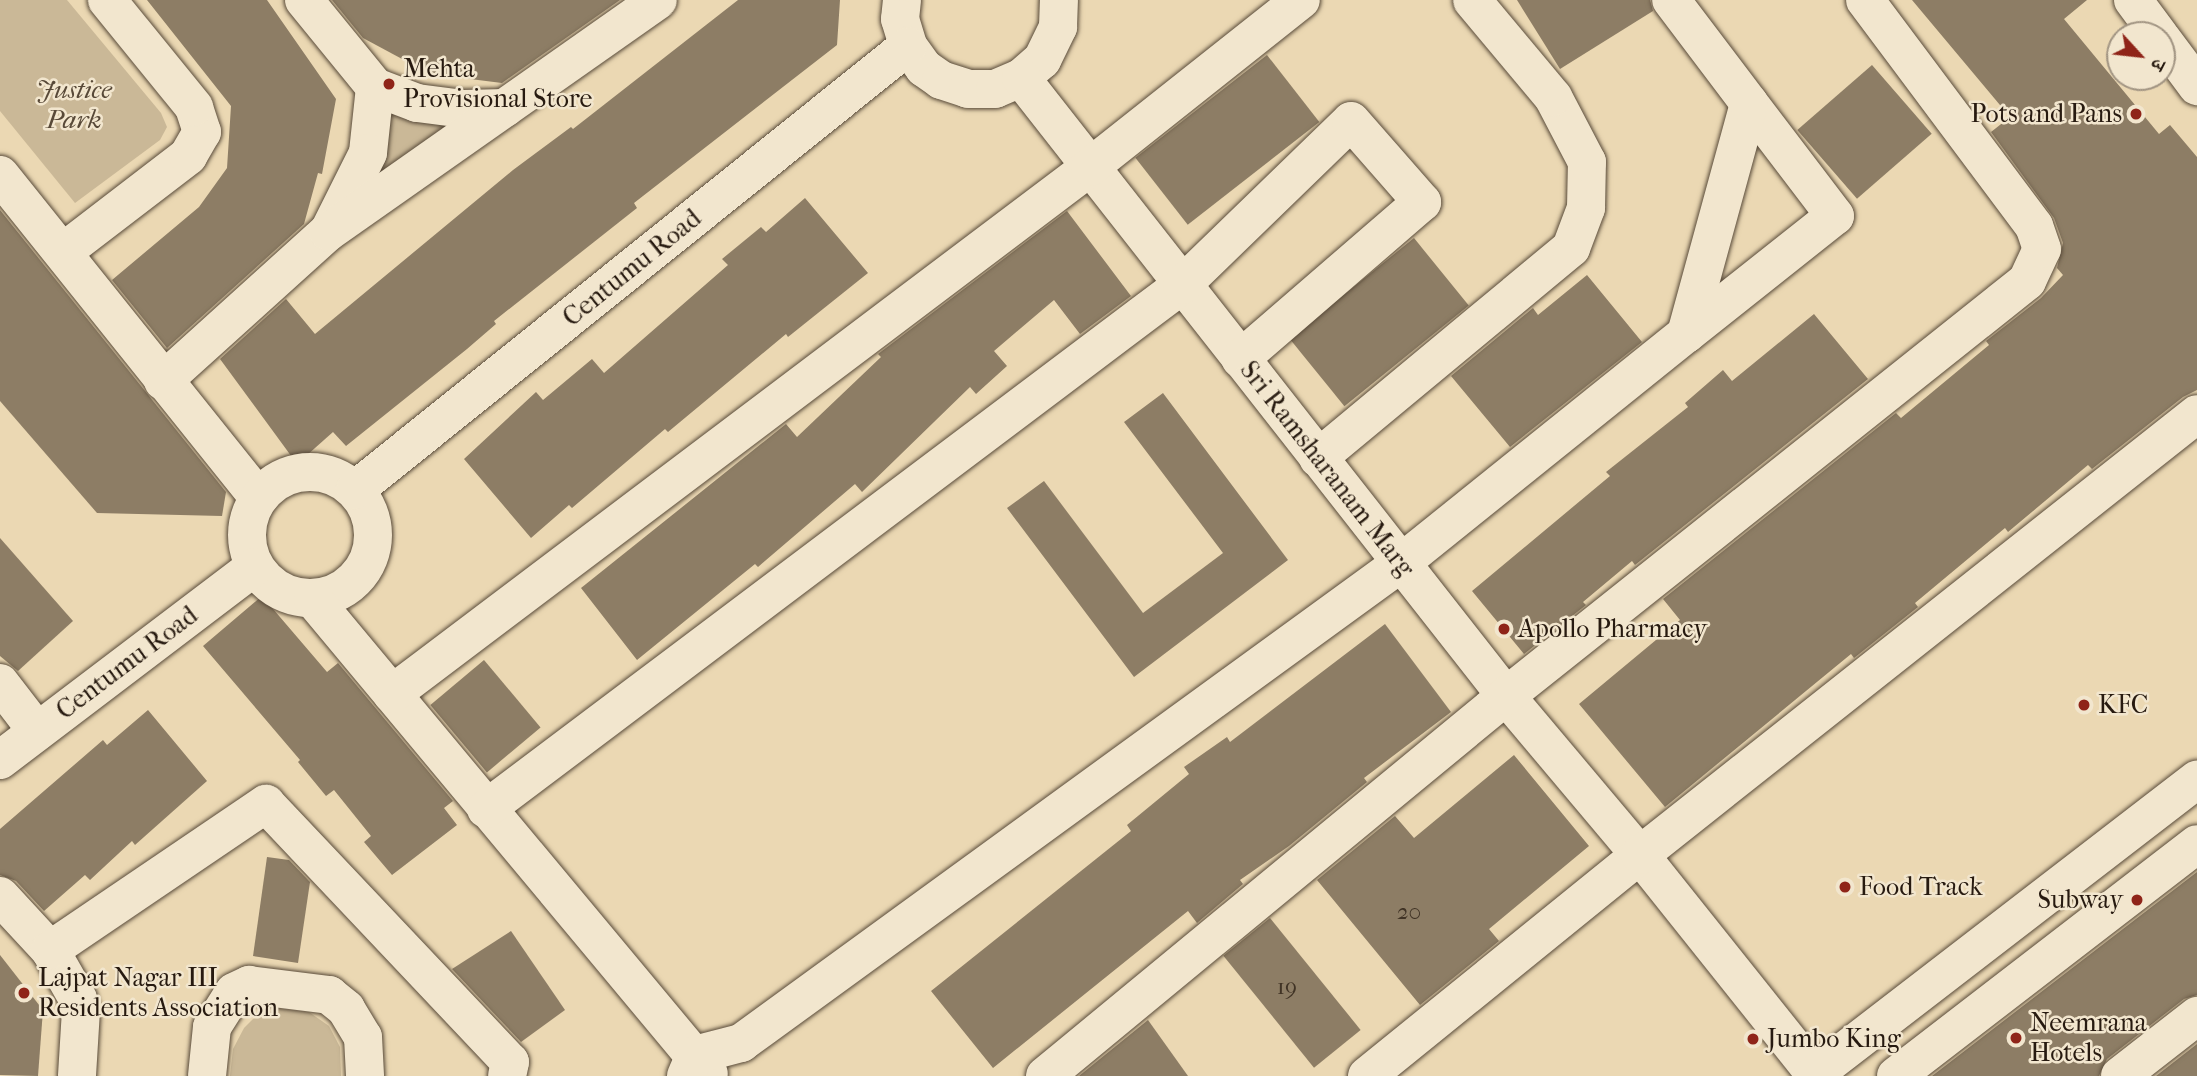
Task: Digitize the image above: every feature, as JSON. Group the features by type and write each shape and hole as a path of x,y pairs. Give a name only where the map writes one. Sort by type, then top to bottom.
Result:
{"street":[{"path":"62,252 188,156 202,132 194,107 107,0"},
{"path":"304,0 375,88 417,103 464,109 505,108"},
{"path":"163,381 328,232 658,0"},
{"path":"902,0 900,19 908,46 933,74 968,89 995,89 1021,78 1042,60 1058,27 1059,0"},
{"path":"392,694 1090,167 1301,0"},
{"path":"1318,458 1571,248 1586,208 1587,162 1553,97 1472,0"},
{"path":"313,599 697,1069 741,1044 1401,563 1835,216 1671,0"},
{"path":"1045,1076 1506,696 2027,281 2042,249 2034,226 1865,0"},
{"path":"2133,0 2149,21"},
{"name":"Centumu Road","path":"355,490 908,46"},
{"path":"2176,58 2197,86"},
{"name":"Sri Ramsharanam Marg","path":"1021,78 1506,696 1640,855 1814,1075"},
{"path":"328,232 368,153 375,88"},
{"path":"1686,334 1749,103"},
{"path":"486,809 1182,285 1351,121 1422,202 1240,359"},
{"path":"0,175 259,498"},
{"path":"1367,1076 1640,855 2197,414"},
{"path":"316,472 337,477 355,490 368,507 373,527 373,548 365,568 352,584 334,595 313,599 295,598 279,592 254,567 247,532 250,514 259,498 284,478 316,472"},
{"name":"Centumu Road","path":"0,760 254,567"},
{"path":"0,683 37,731"},
{"path":"1814,1075 2197,780"},
{"path":"50,950 266,804 510,1062 507,1076"},
{"path":"1896,1076 2195,850"},
{"path":"0,896 50,950 78,999 81,1010 77,1076"},
{"path":"207,1076 212,1027 233,992 249,985 329,995 346,1009 363,1037 365,1076"},
{"path":"2120,1076 2197,1016"}],"green space":[{"name":"Justice Park","path":"0,0 67,0 161,113 167,127 160,140 75,203 0,111"},
{"path":"384,98 472,119 351,208"},
{"path":"278,1008 309,1012 329,1026 340,1047 341,1076 230,1076 233,1049 244,1028 253,1019"}],"building":[{"path":"147,0 267,0 336,99 322,174 318,173 304,224 167,348 112,280 199,207 227,168 231,106"},
{"path":"332,0 620,0 502,83 430,74 363,38"},
{"path":"738,0 840,0 837,45 634,203 637,208 494,321 496,324 467,349 346,446 333,432 297,464 220,359 286,299 315,334 513,170 571,127 573,129"},
{"path":"1517,0 1650,0 1653,11 1560,69"},
{"path":"1912,0 2087,0 2064,19 2106,70 2106,91 2123,91 2159,134 2170,125 2197,157 2197,390 2183,397 2092,469 2088,465 2008,532 2005,528 1915,603 1918,607 1854,658 1851,654 1665,807 1579,704 1680,620 1663,599 1896,413 1901,418 1989,345 1986,341 2041,298 2063,275 2057,268 2063,243 2054,218 1991,132 2010,117"},
{"path":"1267,55 1319,122 1188,225 1135,158"},
{"path":"1872,65 1932,134 1857,199 1797,130"},
{"path":"805,198 868,273 788,337 786,334 668,432 665,429 572,508 569,505 531,538 464,459 536,392 543,400 592,359 604,373 728,265 722,259 761,227 766,232"},
{"path":"0,210 226,492 222,516 97,513 0,401"},
{"path":"1067,211 1131,296 1080,334 1054,300 994,351 1007,366 976,394 970,387 862,492 855,484 758,567 755,564 637,660 581,588 786,424 797,437 881,357 878,354"},
{"path":"1414,238 1469,306 1344,406 1290,339"},
{"path":"1587,275 1642,342 1510,447 1451,376 1533,308 1538,315"},
{"path":"1814,314 1868,379 1635,565 1632,561 1583,602 1586,605 1524,654 1472,591 1610,476 1606,472 1688,407 1685,403 1723,370 1732,381"},
{"path":"1163,393 1288,560 1134,677 1007,508 1044,481 1143,613 1223,553 1124,422"},
{"path":"0,538 73,621 18,671 0,656"},
{"path":"262,596 327,672 338,663 453,801 444,808 457,825 392,875 364,842 371,836 334,790 326,796 298,762 300,760 203,646"},
{"path":"1385,624 1451,712 1364,778 1367,782 1289,846 1240,880 1243,884 1197,923 1188,911 993,1068 931,991 1131,831 1127,825 1189,774 1184,767 1227,737 1230,742"},
{"path":"484,660 541,727 487,772 430,705"},
{"path":"148,710 207,781 135,845 132,841 90,880 85,875 44,911 16,881 0,875 0,829 103,740 107,745"},
{"path":"1514,755 1589,846 1489,929 1499,941 1420,1005 1317,880 1395,816 1414,838"},
{"path":"267,857 289,860 310,882 298,963 253,956"},
{"path":"2197,872 2197,995 2184,999 2107,1059 2099,1076 1932,1076"},
{"path":"1270,918 1361,1030 1314,1068 1223,956"},
{"path":"511,931 565,1010 521,1042 452,969"},
{"path":"0,955 43,1010 38,1076 0,1075"},
{"path":"1148,1020 1188,1076 1079,1076"},
{"path":"2197,1044 2197,1076 2156,1076"}],"place":[{"name":"Mehta Provisional Store","path":"389,84"},
{"name":"Pots and Pans","path":"2136,114"},
{"name":"Apollo Pharmacy","path":"1504,629"},
{"name":"KFC","path":"2084,705"},
{"name":"Food Track","path":"1845,887"},
{"name":"Subway","path":"2137,900"},
{"name":"Lajpat Nagar III Residents Association","path":"24,993"},
{"name":"Neemrana Hotels","path":"2016,1038"},
{"name":"Jumbo King","path":"1753,1039"}]}
